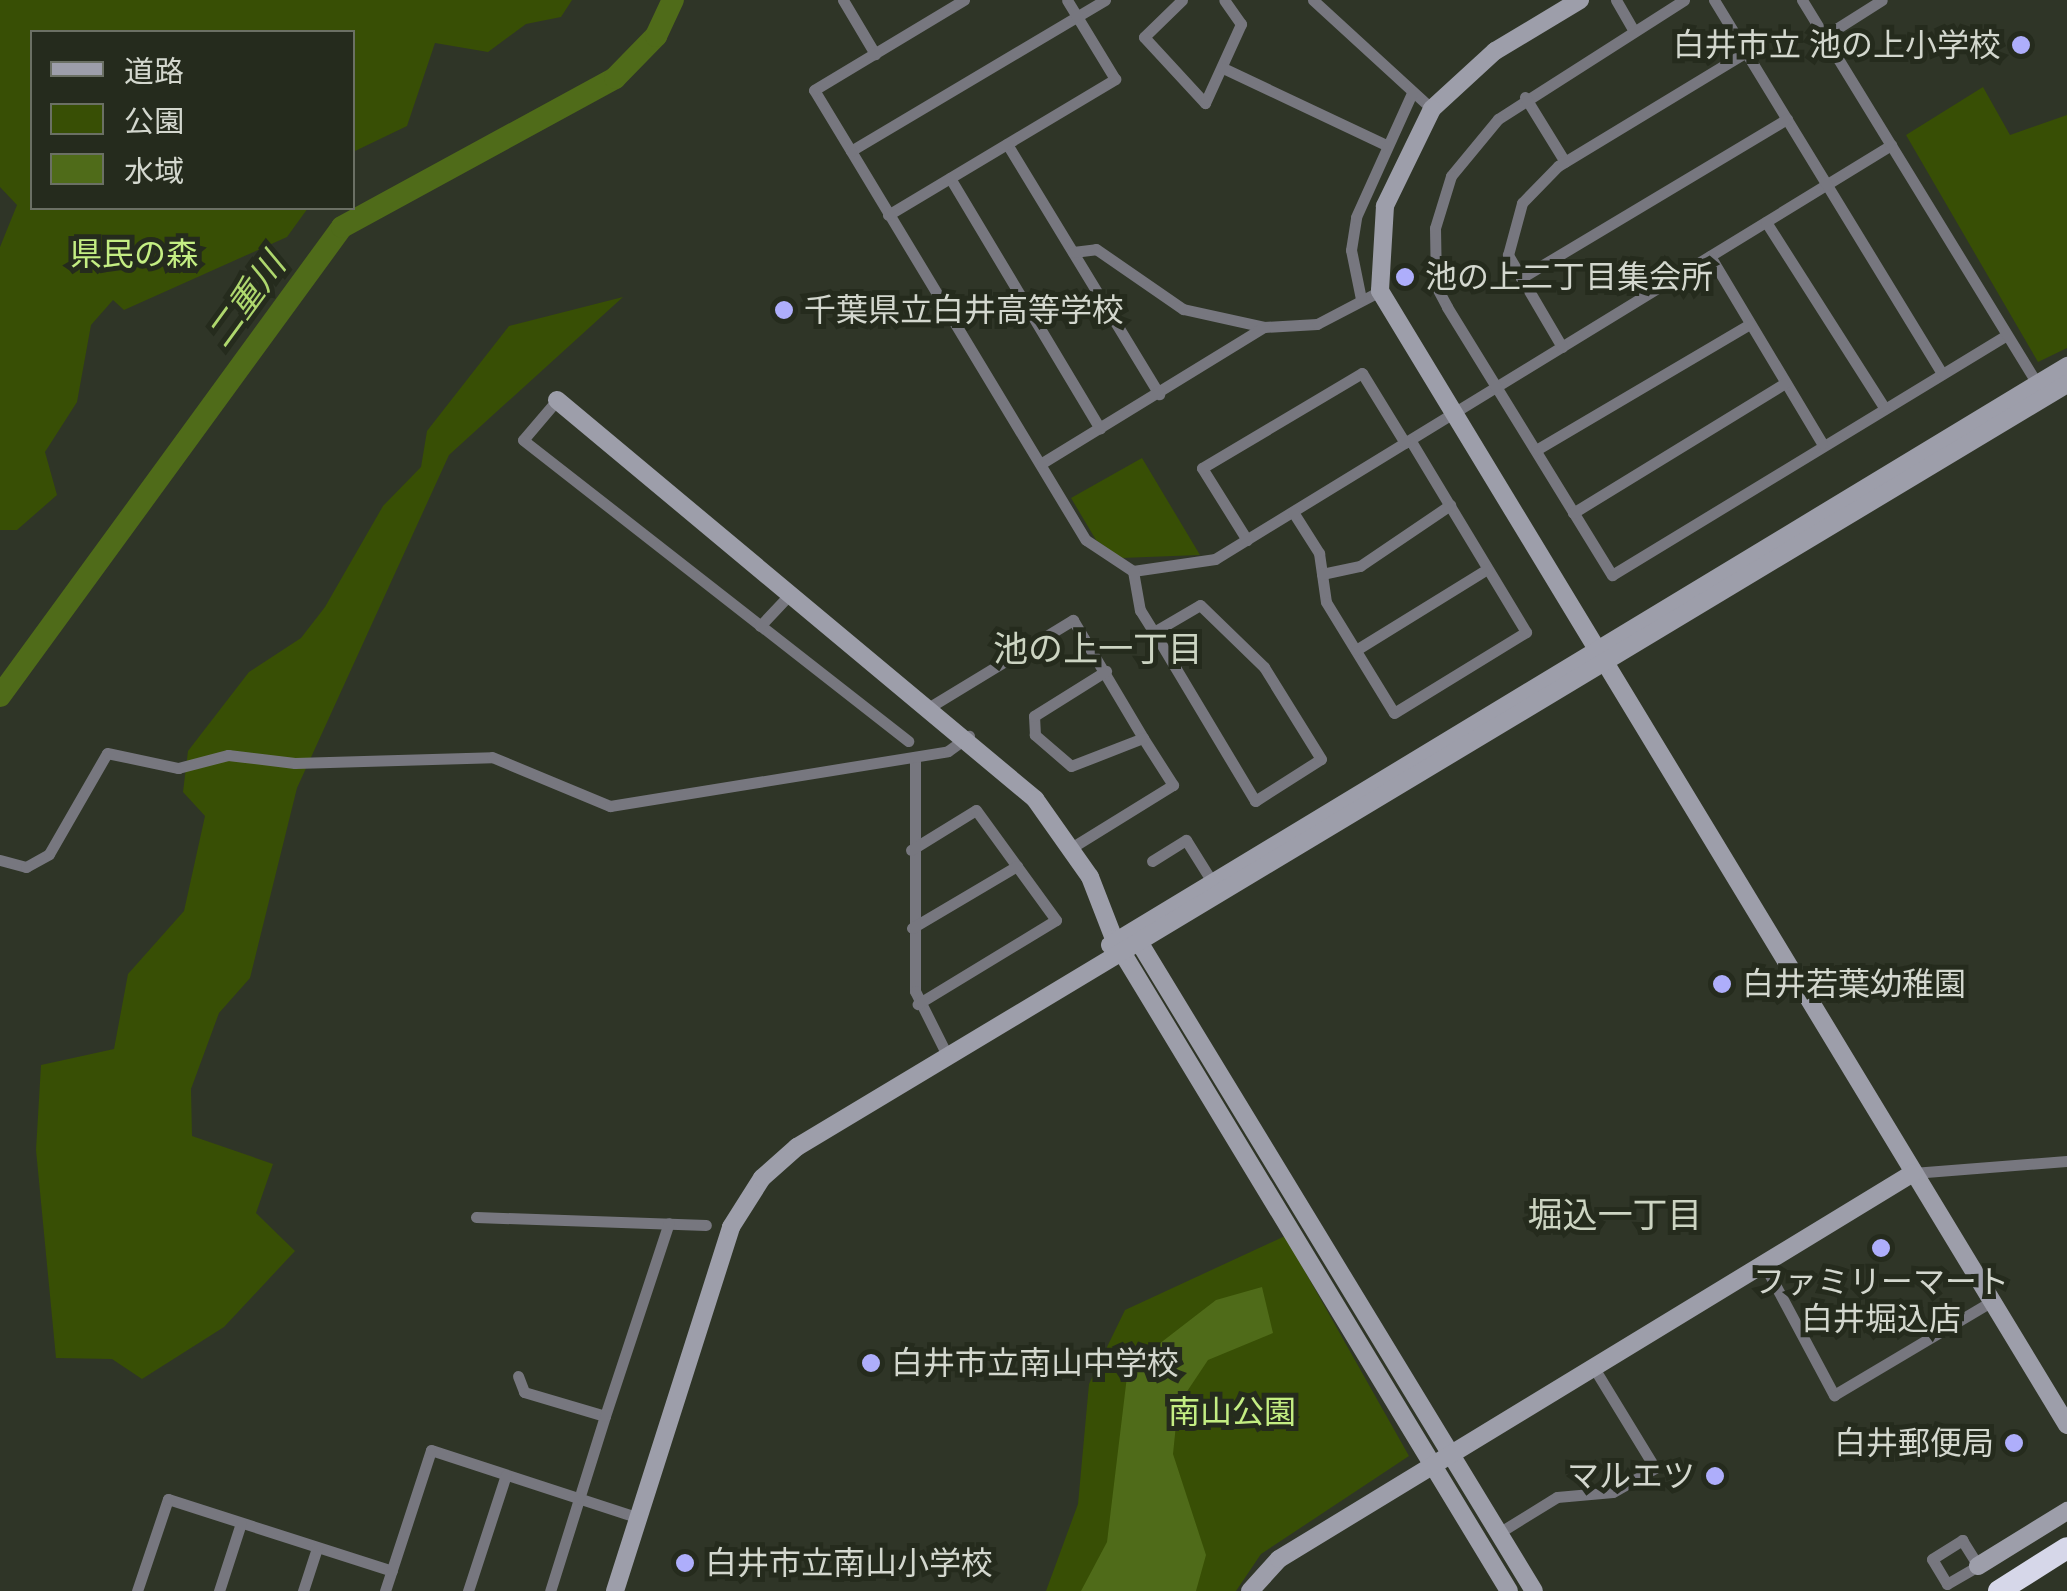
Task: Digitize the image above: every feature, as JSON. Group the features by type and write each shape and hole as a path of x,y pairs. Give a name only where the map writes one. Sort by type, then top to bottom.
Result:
{"highway":[{"path":"1999,1591 2067,1548"}],"street":[{"path":"843,0 874,54"},
{"path":"964,0 814,90 1094,551 1133,571 1205,563 1247,540 1891,145"},
{"path":"888,215 1114,79 1066,0"},
{"path":"850,151 1105,0"},
{"path":"1182,0 1144,37 1206,103 1241,24 1224,0"},
{"path":"1313,0 1432,108"},
{"path":"1580,0 1495,51 1432,108 1384,206 1380,291 1450,414 2067,1425"},
{"path":"1616,0 1634,31"},
{"path":"1684,0 1525,97 1451,176 1432,256 1447,307 1612,575 1822,443 2006,335"},
{"path":"1714,0 1942,372"},
{"path":"1802,0 2040,390"},
{"path":"1824,36 1882,0"},
{"path":"1562,347 1508,255 1522,203 1565,162 1746,52"},
{"path":"1223,68 1384,144"},
{"path":"1361,299 1351,250 1384,144 1412,93"},
{"path":"1525,97 1565,162"},
{"path":"1521,278 1786,119"},
{"path":"1008,144 1159,394"},
{"path":"950,178 1100,429"},
{"path":"1766,222 1884,407"},
{"path":"1073,252 1096,249 1183,309 1264,326 1317,324 1380,291"},
{"path":"1710,256 1822,443"},
{"path":"1536,450 1750,324"},
{"path":"1042,464 1264,326"},
{"path":"1127,941 1211,880 2040,390 2067,366"},
{"path":"1247,540 1202,468 1362,373 1450,506 1526,632 1394,713 1326,602 1322,574 1293,512"},
{"path":"1573,513 1785,383"},
{"path":"2040,390 2067,384"},
{"path":"908,741 523,440 557,400 969,736 1071,848 1441,1460 1510,1591"},
{"path":"1322,574 1360,566 1450,506"},
{"path":"1356,650 1488,568"},
{"path":"1133,571 1154,632 1255,801 1320,759 1264,668 1200,605 1154,632"},
{"path":"760,626 793,591"},
{"path":"933,705 1073,620 1173,784 1071,848"},
{"path":"616,1591 745,1200 797,1147 1597,654"},
{"path":"1106,671 1034,716 1035,734 1070,766 1142,738"},
{"path":"0,860 38,865 100,757 120,751 178,768 228,755 295,763 492,756 610,806 914,758 969,736"},
{"path":"914,758 912,928 918,1004 946,1053"},
{"path":"911,850 976,810 1056,920 918,1004"},
{"path":"1152,861 1186,840 1211,880"},
{"path":"912,928 1017,866"},
{"path":"1250,1591 1279,1558 1914,1173 2067,1161"},
{"path":"476,1217 706,1225"},
{"path":"550,1591 669,1223"},
{"path":"1764,1264 1834,1395 1992,1301"},
{"path":"1498,1534 1558,1497 1613,1492 1656,1468 1594,1368"},
{"path":"518,1376 524,1392 605,1416"},
{"path":"385,1591 431,1450 638,1518"},
{"path":"1441,1460 1498,1534 1534,1591"},
{"path":"468,1591 506,1474"},
{"path":"137,1591 168,1498 392,1571"},
{"path":"1978,1566 2067,1511"},
{"path":"219,1591 241,1523"},
{"path":"303,1591 317,1548"}],"green space":[{"name":"県民の森","path":"0,0 572,0 561,17 526,24 488,52 435,43 407,126 355,151 355,30 30,30 30,210 307,210 287,237 124,310 113,300 91,325 77,402 45,452 57,495 17,530 0,530 0,247 17,205 0,187"},
{"path":"1983,87 2010,135 2067,115 2067,348 2038,362 1906,135"},
{"path":"623,297 449,455 297,788 250,978 219,1013 191,1089 192,1136 273,1164 256,1213 295,1251 224,1327 142,1379 112,1359 56,1358 36,1150 41,1065 114,1049 128,974 184,911 205,816 183,792 188,751 249,672 301,638 325,607 383,506 421,467 427,431 509,326"},
{"path":"1142,458 1200,555 1121,558 1096,540 1071,498"},
{"name":"南山公園","path":"1285,1236 1409,1456 1261,1554 1236,1591 1046,1591 1078,1504 1089,1384 1125,1310"}],"water":[{"path":"1262,1287 1273,1333 1208,1360 1178,1405 1173,1454 1206,1555 1196,1591 1081,1591 1107,1542 1128,1368 1216,1300"}],"waterway":[{"name":"二重川","path":"0,696 342,227 615,78 656,36 673,0"}],"place":[{"name":"白井市立 池の上小学校","path":"2021,45"},
{"name":"池の上二丁目集会所","path":"1405,277"},
{"name":"千葉県立白井高等学校","path":"784,310"},
{"name":"白井若葉幼稚園","path":"1722,984"},
{"name":"ファミリーマート 白井堀込店","path":"1881,1248"},
{"name":"白井市立南山中学校","path":"871,1363"},
{"name":"白井郵便局","path":"2014,1443"},
{"name":"マルエツ","path":"1715,1476"},
{"name":"白井市立南山小学校","path":"685,1563"}],"district":[{"name":"池の上一丁目","path":"1098,649"},
{"name":"堀込一丁目","path":"1615,1215"}]}
